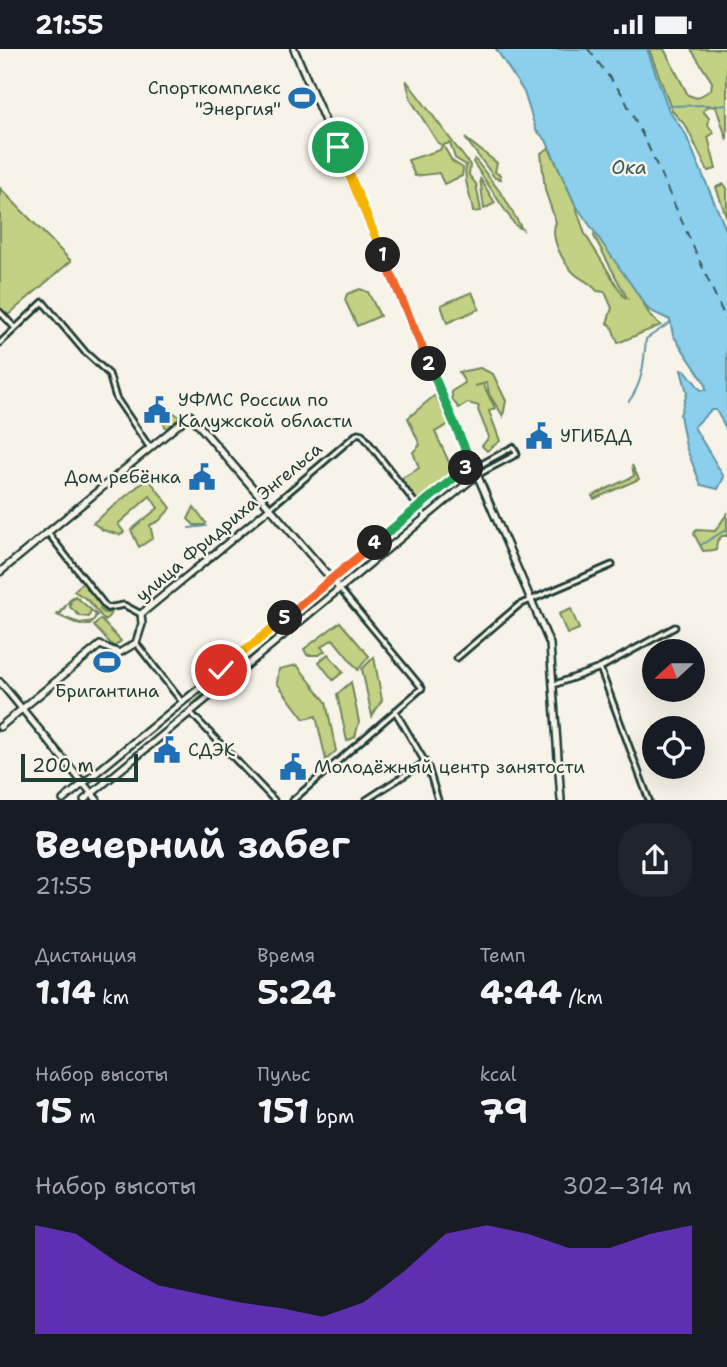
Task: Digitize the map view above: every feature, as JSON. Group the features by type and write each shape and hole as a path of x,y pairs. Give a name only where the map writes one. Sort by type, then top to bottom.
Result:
{"main road":[{"path":"294,49 550,644 561,800"},
{"path":"0,572 190,415 339,588"},
{"path":"63,800 472,465"},
{"path":"84,800 477,475"},
{"name":"улица Фридриха Энгельса","path":"136,643 141,628 141,614 270,508"},
{"path":"0,727 100,645 119,653 136,643"},
{"path":"0,682 97,800"},
{"path":"182,702 190,712"}],"street":[{"path":"0,342 43,302 85,352 110,374 116,398 150,448"},
{"path":"0,313 15,328"},
{"name":"улица Фридриха Энгельса","path":"270,508 358,433 362,434 418,507"},
{"path":"472,465 480,465 513,447 517,454 477,475"},
{"path":"418,507 426,517"},
{"path":"48,533 107,608 124,605 141,614"},
{"path":"457,658 530,600 612,565"},
{"path":"293,800 422,688 339,588"},
{"path":"553,685 600,668 675,627"},
{"path":"136,643 182,702"},
{"path":"600,668 649,800"},
{"path":"395,711 425,762 438,800"},
{"path":"190,712 274,800"},
{"path":"366,800 425,762"}],"green space":[{"path":"649,49 664,49 688,95 697,98 711,90 712,82 691,49 727,49 727,140 716,107 709,106 703,111 709,118 708,125 714,133 708,137 716,169 708,171 686,126 672,111"},
{"path":"406,80 470,165 469,175 476,184 481,211 473,212 466,182 466,165 455,158 450,143 443,145 452,161 463,168 462,176 444,184 439,173 415,176 408,160 440,150 442,145 438,143 411,100"},
{"path":"465,138 497,163 495,172 501,179 495,178"},
{"path":"549,148 575,204 585,234 624,297 627,298 594,236 595,231 626,274 651,317 661,325 618,343 611,325 607,323 612,308 605,292 597,291 575,274 566,263 558,250 554,235 556,222 545,190 541,153"},
{"path":"475,159 504,197 522,229 515,225 473,162"},
{"path":"480,178 495,203 484,209"},
{"path":"724,184 727,188 727,219 716,187"},
{"path":"0,188 71,261 7,316 0,309"},
{"path":"360,289 368,292 380,316 357,326 345,300 347,294"},
{"path":"472,292 479,309 447,323 441,305"},
{"path":"480,368 493,374 506,401 503,416 489,394 487,383 483,384 495,408 489,411 500,441 487,451 482,446 489,437 478,410 479,406 468,403 459,408 452,400 452,391 465,383 459,372"},
{"path":"435,395 449,424 435,432 454,473 419,501 408,493 402,478 419,468 413,452 420,445 408,418"},
{"path":"170,410 181,418 167,429 160,418"},
{"path":"632,465 639,479 594,499 592,496 634,476"},
{"path":"148,478 171,508 159,521 150,525 153,538 139,547 131,530 158,508 150,496 118,524 124,532 120,535 103,530 93,523"},
{"path":"194,507 205,525 194,525 188,519"},
{"path":"727,514 727,536 722,536 717,541 716,550 703,551 694,534 696,530 715,531"},
{"path":"83,582 102,606 100,609 104,613 111,613 105,621 88,600 74,591"},
{"path":"327,584 329,587 191,701 189,699"},
{"path":"331,589 333,591 194,706 192,704"},
{"path":"75,596 97,615 93,620 96,615 91,610 89,617 80,616 70,607 71,600 76,598"},
{"path":"571,609 579,629 567,634 559,614"},
{"path":"60,616 80,623 93,621 90,625 80,625"},
{"path":"100,619 121,641 114,647 94,626"},
{"path":"340,622 369,656 358,670 333,639 321,647 325,651 319,655 307,655 304,649"},
{"path":"328,654 343,672 333,680 319,662"},
{"path":"374,657 382,700 372,716 362,669"},
{"path":"297,665 326,702 336,751 326,760 316,716 304,719 277,683 279,669"},
{"path":"351,682 359,722 355,737 347,741 337,694"}],"water":[{"name":"Ока","path":"496,49 647,49 669,111 685,133 727,232 727,430 716,410 711,410 694,427 724,477 718,489 701,485 686,447 680,415 687,393 681,370 685,370 701,390 706,390 705,383 673,335 670,320 649,310 575,204 546,140 536,130 524,92"}],"waterway":[{"path":"667,106 709,105"},
{"path":"715,105 727,105"},
{"path":"629,401 640,379 646,339 671,322"},
{"path":"189,528 206,526"},
{"path":"701,545 727,529"}],"ferry route":[{"path":"588,49 622,94 727,322"}],"place":[{"name":"Спорткомплекс \"Энергия\"","path":"302,98"},
{"name":"УФМС России по Калужской области","path":"157,410"},
{"name":"УГИБДД","path":"539,436"},
{"name":"Дом ребёнка","path":"202,477"},
{"name":"Бригантина","path":"107,662"},
{"name":"СДЭК","path":"167,750"},
{"name":"Молодёжный центр занятости","path":"293,767"}],"route":[{"path":"221,670 472,465 338,147"}]}
